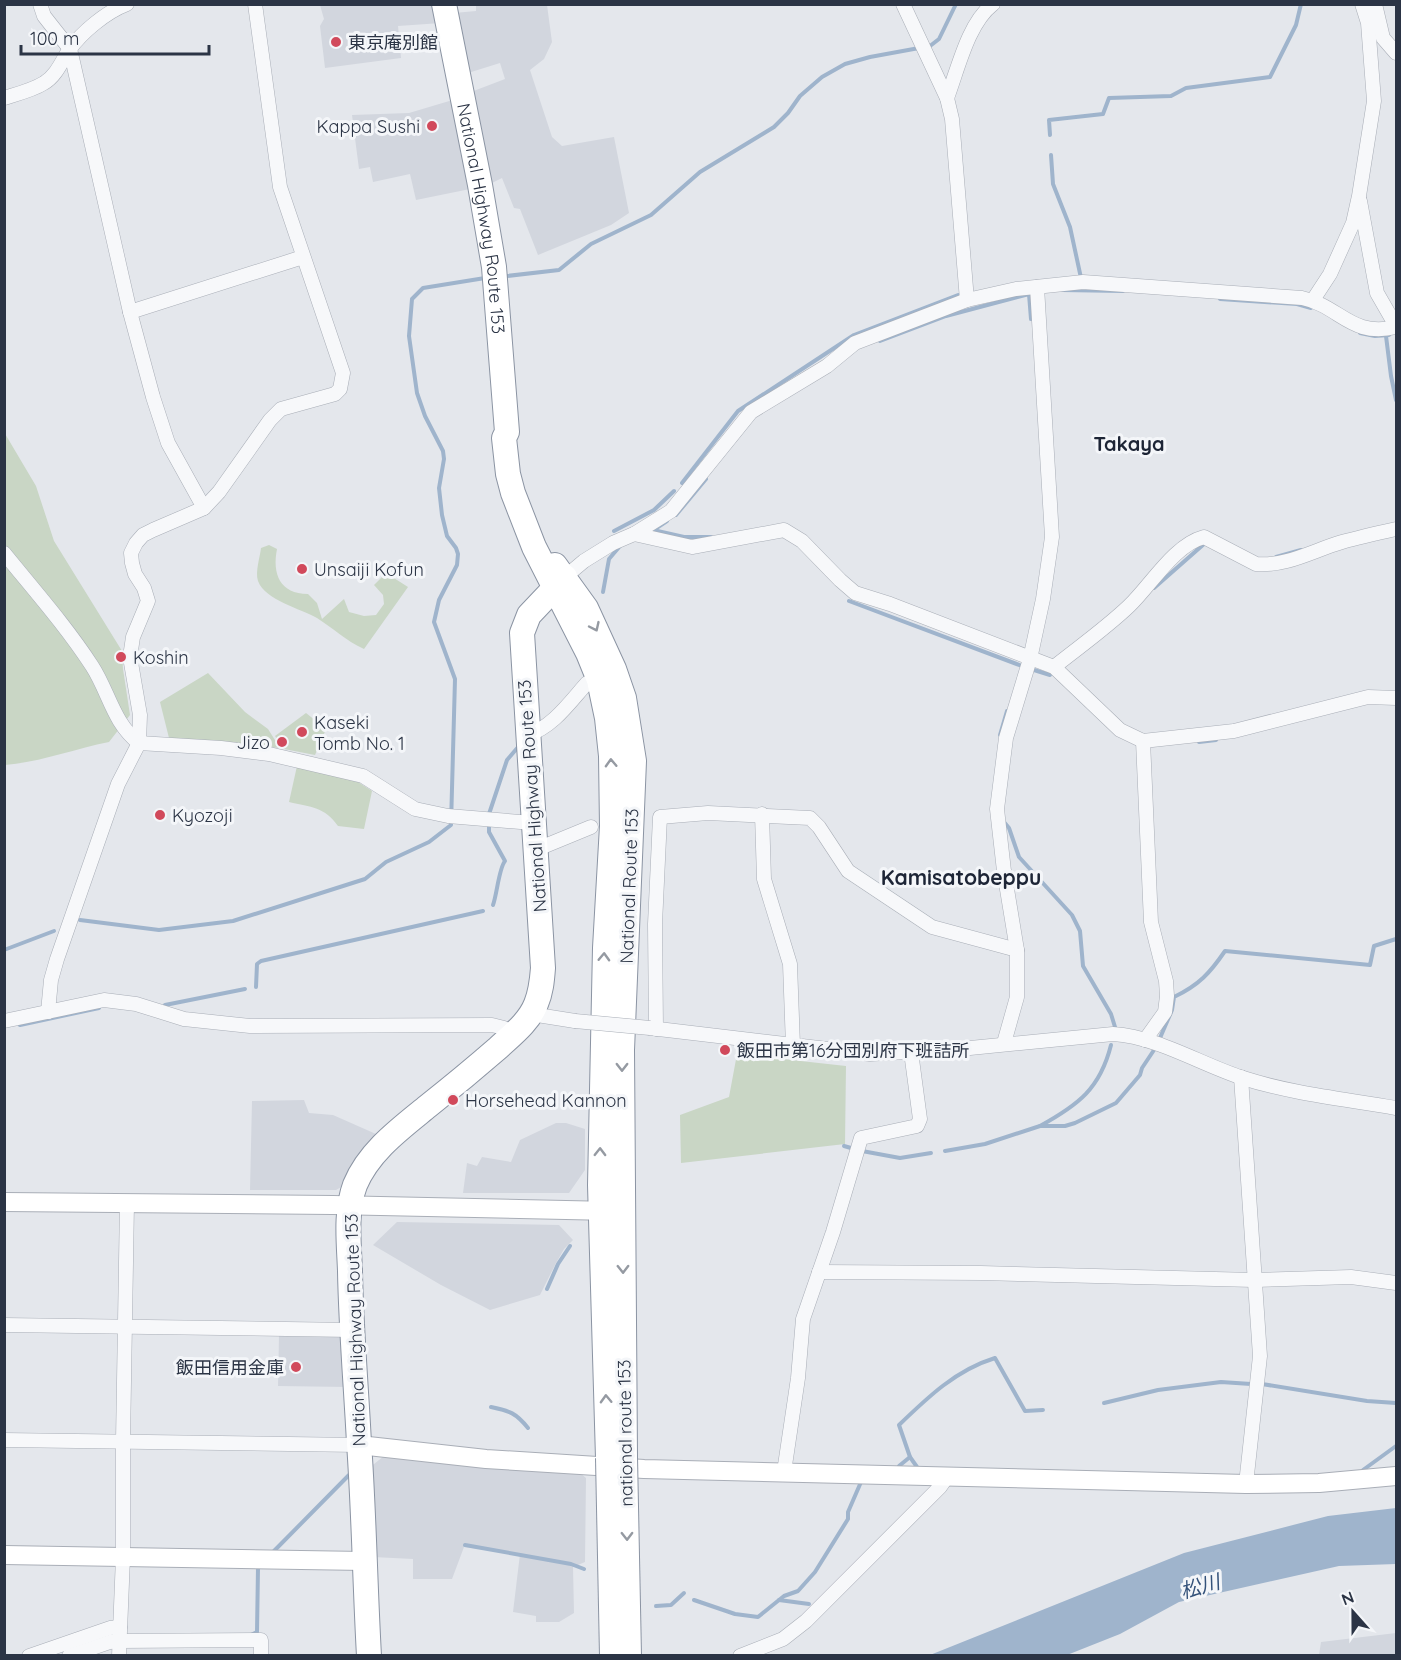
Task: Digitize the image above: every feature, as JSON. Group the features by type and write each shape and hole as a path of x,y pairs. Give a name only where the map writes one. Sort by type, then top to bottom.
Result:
{"highway":[{"name":"National Highway Route 153","path":"369,1656 352,1330 350,1205 357,1180 384,1144 399,1129 479,1064 531,1014 542,986 543,968 522,633 529,615 559,582 549,555 528,514 518,486 511,436 507,432 494,267 444,4"},
{"name":"National Route 153","path":"559,582 586,608 614,669 624,698 634,761 622,1050 612,1211"},
{"name":"national route 153","path":"612,1211 617,1457 629,1656"},
{"name":"national route 153","path":"612,1656 617,1457"}],"street":[{"path":"40,4 44,16 70,49 130,312 153,398 168,442 204,508"},
{"path":"4,98 45,83 60,66 70,49 99,20 127,4"},
{"path":"48,1012 51,980 57,959 118,784 139,743 140,715 130,657 133,636 148,601 144,588 135,574 131,553 143,535 204,508 219,492 270,420 281,409 335,394 340,389 343,374 280,187 255,4"},
{"path":"903,4 947,98 952,119 967,300"},
{"path":"947,98 975,25 982,13 993,4"},
{"path":"1313,300 1330,273 1353,223 1359,196 1374,101 1368,23 1362,4"},
{"path":"1375,4 1383,38 1396,53"},
{"path":"559,582 593,555 634,534 671,511 751,412 827,366 855,343 967,300 1016,289 1083,282 1119,283 1313,300 1344,319 1370,330 1383,330 1396,326 1377,293 1359,196"},
{"path":"130,312 303,257"},
{"path":"1004,1043 1017,997 1017,950 1004,872 997,809 1006,738 1030,659 1043,599 1052,537 1036,287"},
{"path":"1053,667 1130,605 1172,558 1194,540 1204,537 1256,564 1263,565 1285,561 1341,542 1396,529"},
{"path":"634,534 692,547 784,530 802,541 855,593 890,604 1053,667 1120,730 1143,741 1234,731 1368,697 1396,698"},
{"path":"4,553 79,647 94,669 113,713 129,736 139,743 237,749 286,757 363,776 410,805 452,817 533,823"},
{"path":"527,735 538,732 552,720 587,683"},
{"path":"1143,741 1151,922 1166,981 1167,996 1165,1011 1145,1040"},
{"path":"653,1029 660,817 708,813 810,818 819,827 848,871 932,927 1017,950"},
{"path":"762,814 764,879 790,964 793,1046"},
{"path":"535,850 591,827"},
{"path":"4,1021 104,1000 136,1004 184,1019 227,1024 250,1026 492,1025 504,1028 510,1036"},
{"path":"531,1014 870,1054 960,1049 1113,1034 1134,1036 1241,1077 1278,1088 1396,1108"},
{"path":"784,1472 798,1378 803,1319 846,1191 861,1138 917,1126 920,1119 911,1052"},
{"path":"1241,1077 1260,1356 1246,1484"},
{"path":"4,1202 350,1205 612,1211"},
{"path":"119,1656 123,1557 127,1203"},
{"path":"819,1272 981,1273 1254,1280 1352,1277 1396,1283"},
{"path":"4,1325 352,1330"},
{"path":"4,1440 359,1445 486,1460 601,1467 946,1477 1246,1484 1319,1483 1396,1476"},
{"path":"740,1656 783,1639 806,1621 940,1487 946,1477"},
{"path":"4,1555 364,1561"},
{"path":"28,1656 110,1628 119,1634 261,1640 261,1656"},
{"path":"69,1656 110,1642 119,1634"}],"shaded area":[{"path":"320,5 437,5 441,23 398,26 401,58 325,68 320,26 324,19"},
{"path":"476,5 547,5 552,42 544,59 530,70 552,137 562,146 614,137 629,213 611,225 538,255 520,209 514,208 502,178 490,184 471,92 505,79 500,63 468,73 454,13 476,11"},
{"path":"456,99 475,188 416,200 410,174 373,182 370,167 359,169 352,115 409,113"},
{"path":"304,1100 309,1113 333,1115 376,1134 355,1159 343,1186 336,1190 250,1190 252,1101"},
{"path":"556,1123 566,1123 585,1129 585,1170 569,1193 463,1193 467,1163 477,1166 482,1157 511,1162 520,1140"},
{"path":"397,1222 559,1225 573,1240 564,1249 540,1295 490,1310 441,1285 373,1245"},
{"path":"279,1336 342,1336 348,1387 278,1386"},
{"path":"384,1456 580,1473 586,1478 585,1562 573,1567 574,1613 559,1622 536,1622 536,1616 513,1612 520,1554 464,1547 452,1579 413,1579 413,1559 373,1557 369,1468"},
{"path":"1396,1633 1396,1655 1319,1655 1321,1642"}],"green space":[{"path":"4,432 36,486 54,541 122,651 130,715 109,742 32,761 5,765"},
{"path":"269,545 277,549 276,567 280,581 291,590 308,594 317,603 322,619 344,599 349,612 364,616 376,615 384,604 383,595 374,585 386,573 408,587 364,649 317,618 276,599 262,588 257,577 258,564 261,548"},
{"path":"208,673 245,712 268,729 280,748 169,738 160,702"},
{"name":"Kaseki Tomb No. 1","path":"306,713 326,729 315,755 284,749 275,736"},
{"path":"297,766 358,782 372,791 364,829 338,826 323,811 289,802"},
{"path":"737,1054 846,1066 845,1144 681,1163 680,1115 729,1097"}],"water":[{"name":"松川","path":"1396,1508 1396,1564 1339,1566 1179,1602 1120,1634 1067,1655 930,1655 1184,1553 1328,1516"}],"waterway":[{"path":"507,276 559,270 591,244 651,215 700,172 774,127 800,96 822,77 845,64 930,46 939,39 956,4"},
{"path":"1050,135 1049,120 1103,114 1109,98 1171,96 1186,88 1270,77 1296,25 1301,4"},
{"path":"1051,155 1053,184 1070,227 1081,278"},
{"path":"80,920 159,930 233,921 365,879 386,862 429,842 451,825 455,679 434,622 439,600 457,565 458,554 447,536 442,515 439,488 444,459 443,451 425,416 417,393 409,336 412,299 423,288 485,278"},
{"path":"1062,290 1123,291"},
{"path":"880,341 946,316 1029,294 1031,319"},
{"path":"682,483 738,411 854,335 958,295"},
{"path":"1220,299 1297,304 1311,308"},
{"path":"1360,333 1375,336 1389,335"},
{"path":"1386,336 1396,400"},
{"path":"676,515 706,479"},
{"path":"614,531 654,510 674,491"},
{"path":"655,529 667,521"},
{"path":"653,530 684,537 711,537"},
{"path":"1154,588 1204,544"},
{"path":"603,592 609,559 620,546"},
{"path":"1276,557 1301,550"},
{"path":"849,601 1022,666"},
{"path":"1034,670 1050,675"},
{"path":"1000,735 1007,711"},
{"path":"1199,742 1216,740"},
{"path":"489,814 507,760 519,746"},
{"path":"1004,822 1009,828 1019,857 1072,915 1080,931 1083,966 1111,1014 1115,1027"},
{"path":"489,826 489,832 505,861 493,905"},
{"path":"256,987 257,964 261,961 483,911"},
{"path":"4,950 54,931"},
{"path":"1160,1038 1172,1010 1174,997 1203,978 1225,951 1370,965 1374,946 1396,939"},
{"path":"165,1005 245,989"},
{"path":"20,1025 99,1008"},
{"path":"1040,1126 1066,1111 1086,1094 1101,1073 1111,1045"},
{"path":"945,1151 985,1144 1040,1126 1065,1126 1075,1123 1116,1103 1140,1075 1154,1050"},
{"path":"844,1146 851,1148"},
{"path":"862,1151 900,1158 931,1153"},
{"path":"547,1289 558,1264 570,1246"},
{"path":"917,1467 910,1457 899,1425 943,1386 981,1363 995,1358 1025,1411 1043,1410"},
{"path":"1104,1403 1158,1390 1221,1382 1251,1384"},
{"path":"1262,1384 1367,1401 1396,1403"},
{"path":"491,1407 512,1413 528,1428"},
{"path":"1363,1470 1396,1446"},
{"path":"899,1466 910,1457"},
{"path":"273,1552 349,1475"},
{"path":"694,1600 735,1614 758,1617 784,1596 798,1591 815,1572 848,1519 848,1512 861,1482"},
{"path":"465,1545 571,1564 584,1569"},
{"path":"251,1635 257,1632 258,1568"},
{"path":"656,1606 671,1605 684,1593"},
{"path":"779,1600 809,1604"}],"place":[{"name":"東京庵別館","path":"336,42"},
{"name":"Kappa Sushi","path":"432,126"},
{"name":"Unsaiji Kofun","path":"302,569"},
{"name":"Koshin","path":"121,657"},
{"name":"Kaseki Tomb No. 1","path":"302,732"},
{"name":"Jizo","path":"282,742"},
{"name":"Kyozoji","path":"160,815"},
{"name":"飯田市第16分団別府下班詰所","path":"725,1050"},
{"name":"Horsehead Kannon","path":"453,1100"},
{"name":"飯田信用金庫","path":"296,1367"}],"district":[{"name":"Takaya","path":"1129,443"},
{"name":"Kamisatobeppu","path":"961,877"}]}
